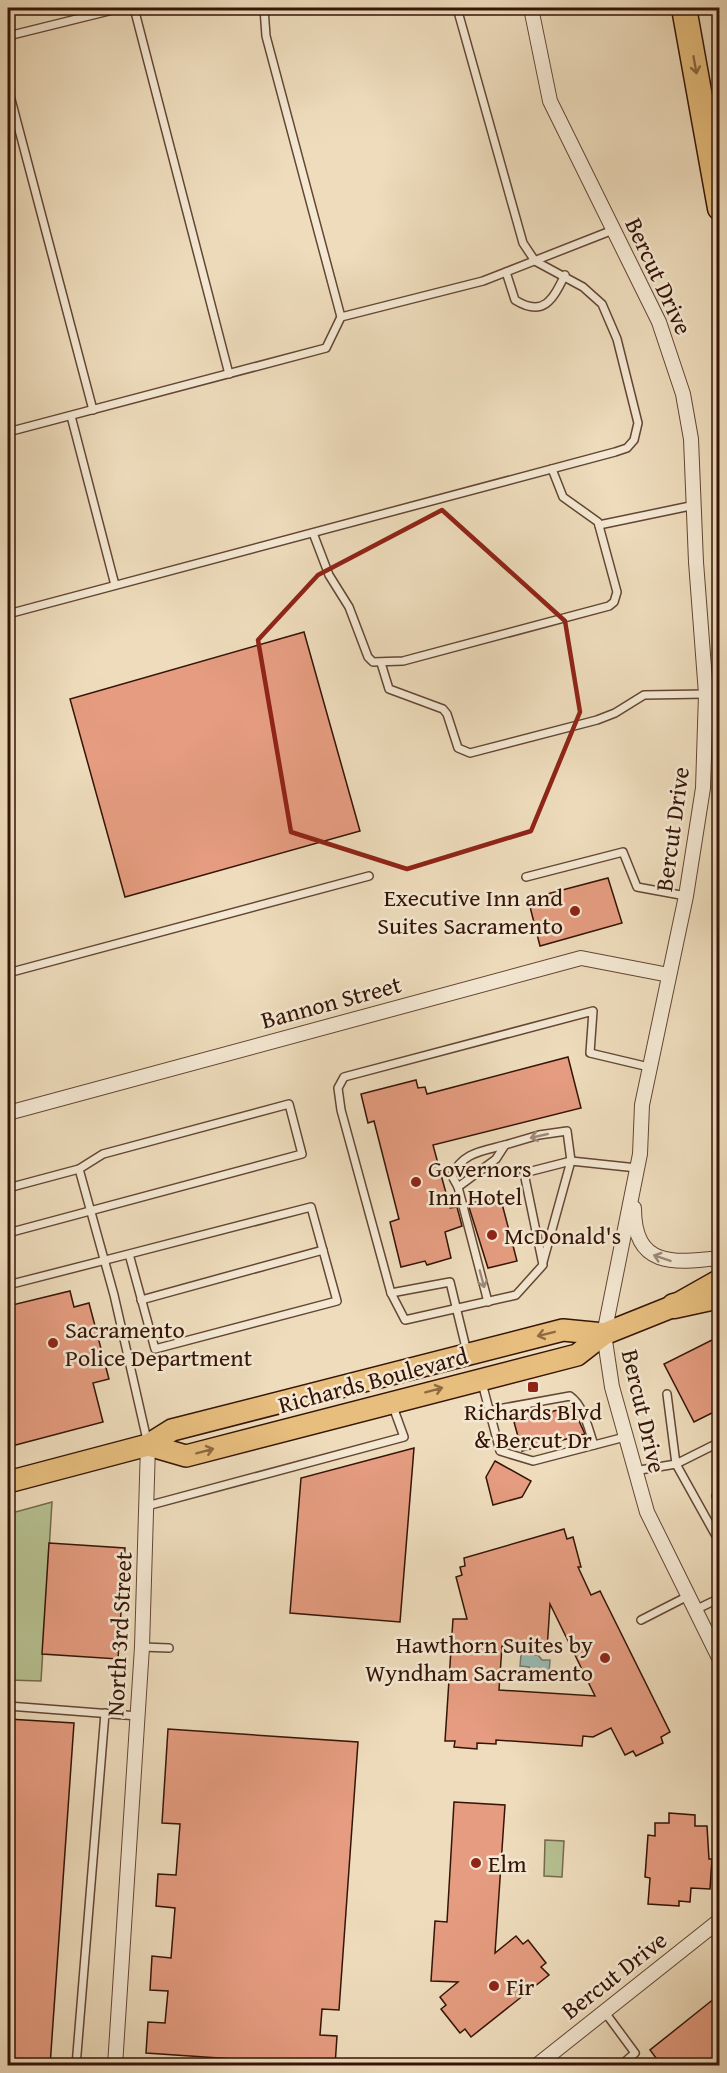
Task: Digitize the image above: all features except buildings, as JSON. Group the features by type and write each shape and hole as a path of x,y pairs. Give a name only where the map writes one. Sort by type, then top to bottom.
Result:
{"highway":[{"path":"684,8 720,207"},
{"path":"674,1306 720,1296"}],"main road":[{"name":"Richards Boulevard","path":"148,1445 186,1456 391,1401 577,1355 604,1334 674,1306 720,1280"},
{"name":"Richards Boulevard","path":"8,1482 148,1445 172,1430 468,1353 563,1330 604,1334"}],"street":[{"name":"Bercut Drive","path":"531,8 550,101 659,322 675,365 691,439 706,694 703,788 686,896 642,1105 637,1168 604,1334 612,1387 647,1512 720,1660"},
{"name":"Bannon Street","path":"8,1113 581,958 669,975"},
{"path":"634,1184 637,1234 653,1255 675,1262 720,1258"},
{"name":"North 3rd Street","path":"115,2066 142,1647 148,1445"},
{"name":"Bercut Drive","path":"536,2066 720,1920"}],"lane":[{"path":"8,36 121,8"},
{"path":"134,8 229,374"},
{"path":"8,432 326,348 341,317 266,36 264,8"},
{"path":"8,614 552,469 627,448 634,440 638,423 617,339 602,304 565,275 535,261 523,243 457,8"},
{"path":"8,88 93,410"},
{"path":"341,317 483,281 613,230"},
{"path":"507,272 515,300 527,307 540,307 553,299 565,275"},
{"path":"71,416 115,585"},
{"path":"313,533 329,575 350,607 368,657 373,662 403,662 609,606 614,602 617,592 599,525 588,513 563,497 552,469"},
{"path":"599,525 694,505"},
{"path":"381,663 389,689 442,709 447,714 458,748 470,753 597,720 615,713 644,695 706,694"},
{"path":"526,877 623,852 637,887 686,896"},
{"path":"8,973 369,876"},
{"path":"488,1302 458,1187 452,1176 466,1156 539,1135 567,1131 571,1161 543,1265 516,1295 488,1302 457,1309 405,1320 391,1293 341,1110 338,1088 344,1077 593,1011 590,1053 649,1067"},
{"path":"8,1188 79,1170 103,1154 289,1104 302,1154 8,1233"},
{"path":"458,1187 496,1159 505,1145"},
{"path":"543,1265 524,1173 571,1161 637,1168"},
{"name":"North 3rd Street","path":"79,1170 104,1259 148,1445"},
{"path":"8,1285 311,1207 336,1301 155,1349 129,1254"},
{"path":"141,1299 323,1250"},
{"path":"391,1293 450,1282 468,1353"},
{"path":"481,1378 487,1411 500,1450 533,1461 625,1437"},
{"path":"667,1394 676,1464 720,1543"},
{"path":"487,1411 570,1396 576,1400 583,1414 594,1445"},
{"path":"147,1506 404,1437 391,1401"},
{"path":"634,1471 676,1464 720,1442"},
{"path":"641,1620 688,1596"},
{"path":"694,1610 720,1598"},
{"path":"142,1647 169,1648"},
{"path":"8,1706 138,1716"},
{"path":"76,2066 105,1713"},
{"path":"604,2011 635,2053 620,2066"}],"highlighted area":[{"path":"442,510 565,621 580,712 531,831 407,869 291,832 258,640 318,575"}],"green space":[{"path":"52,1502 41,1681 8,1680 8,1514"},
{"path":"545,1840 564,1841 562,1877 544,1876"}],"water":[{"path":"521,1654 538,1655 542,1660 550,1660 549,1673 532,1672 529,1667 520,1666"}],"place":[{"name":"Executive Inn and Suites Sacramento","path":"575,911"},
{"name":"Governors Inn Hotel","path":"416,1182"},
{"name":"McDonald's","path":"492,1235"},
{"name":"Sacramento Police Department","path":"53,1343"},
{"name":"Richards Blvd & Bercut Dr","path":"533,1387"},
{"name":"Hawthorn Suites by Wyndham Sacramento","path":"605,1658"},
{"name":"Elm","path":"476,1863"},
{"name":"Fir","path":"494,1986"}]}
